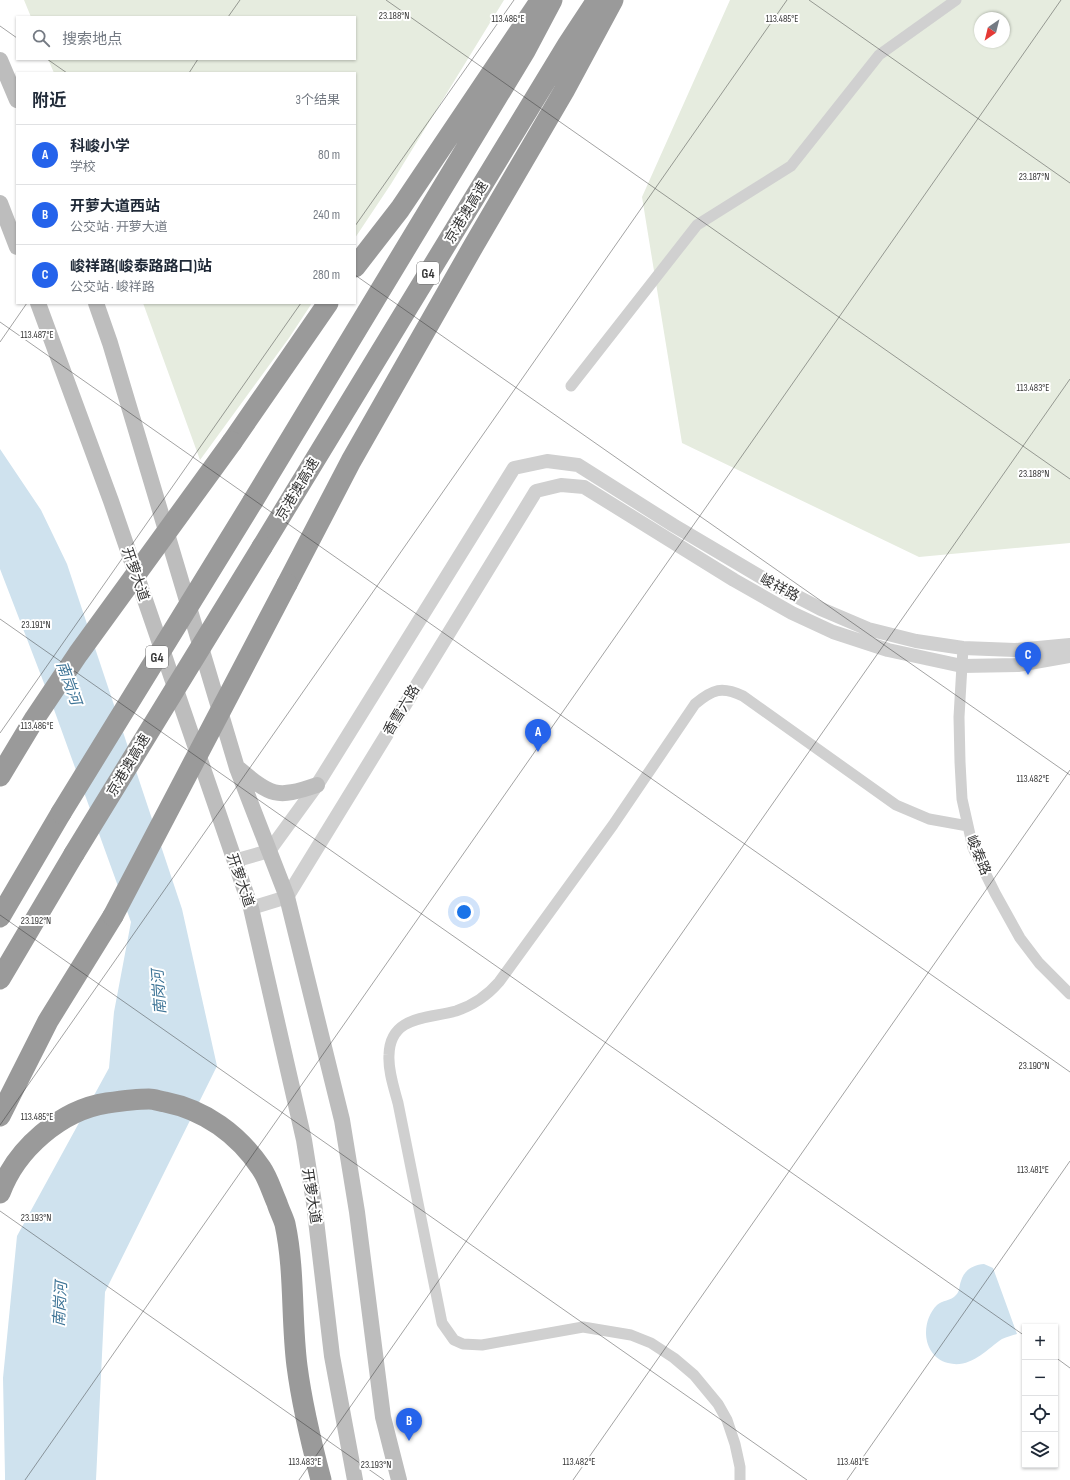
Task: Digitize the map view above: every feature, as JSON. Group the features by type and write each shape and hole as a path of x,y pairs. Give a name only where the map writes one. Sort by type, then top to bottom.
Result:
{"highway":[{"path":"356,266 400,210 540,0"},
{"name":"G4","path":"0,917 525,51 552,0"},
{"name":"京港澳高速","path":"0,978 74,854 568,44 597,0"},
{"path":"0,1116 48,1021 112,916 351,461 564,91 612,0"},
{"path":"0,776 35,718 78,654 232,442 327,304"},
{"path":"0,1086 24,1051 48,1021"},
{"path":"0,1192 19,1157 40,1135 65,1118 96,1105 122,1100 150,1099 176,1104 202,1114 224,1128 242,1145 262,1169 284,1223 290,1261 297,1365 305,1416 321,1480"}],"main road":[{"path":"0,60 16,98"},
{"path":"0,203 16,244"},
{"name":"开萝大道","path":"38,304 111,501 251,908 304,1140 316,1219 332,1356 355,1480"},
{"path":"96,304 110,343 237,768 287,897 342,1120 357,1212 384,1417 399,1480"},
{"path":"237,768 259,786 270,792 284,794 296,792 317,784"}],"street":[{"path":"571,386 697,225 791,166 879,55 956,0"},
{"name":"峻祥路","path":"317,784 514,468 547,461 578,465 726,557 771,583 821,609 868,629 916,641 963,648 1015,650 1070,645"},
{"name":"峻祥路","path":"536,491 561,485 584,487 734,580 792,613 833,632 888,650 962,666 1018,665 1070,656"},
{"name":"香雪六路","path":"287,897 536,491"},
{"name":"峻泰路","path":"963,648 960,762 962,799 973,848 1020,938 1039,963 1070,994"},
{"path":"740,1480 740,1468 736,1444 727,1420 718,1404 694,1375 674,1358 651,1343 631,1335 583,1327 482,1346 463,1344 454,1340 442,1323 398,1103 390,1073 389,1054 393,1037 401,1026 416,1020 457,1011 475,1003 489,994 613,825 695,704 704,696 716,690 730,690 743,696 896,805 929,819 968,826"},
{"path":"234,861 269,851 317,784"},
{"path":"251,908 287,897"}],"shaded area":[{"path":"24,0 504,0 391,184 356,236 356,72 54,72 48,60 356,60 356,16 31,16"},
{"path":"730,0 1070,0 1070,543 919,557 682,443 642,197"},
{"path":"143,304 311,304 289,338 200,460"}],"water":[{"name":"南岗河","path":"0,449 41,510 67,564 182,909 217,1066 105,1292 96,1480 5,1480 3,1378 17,1236 109,1068 114,1012 131,922 52,704 0,569"},
{"path":"984,1264 993,1268 1017,1334 1002,1339 971,1361 956,1364 948,1363 939,1359 929,1346 926,1338 928,1320 937,1305 954,1297 959,1290 962,1277 967,1271 973,1267"}],"place":[{"name":"峻祥路(峻泰路路口)站","path":"1028,675"},
{"name":"科峻小学","path":"538,752"},
{"name":"开萝大道西站","path":"409,1441"}]}
